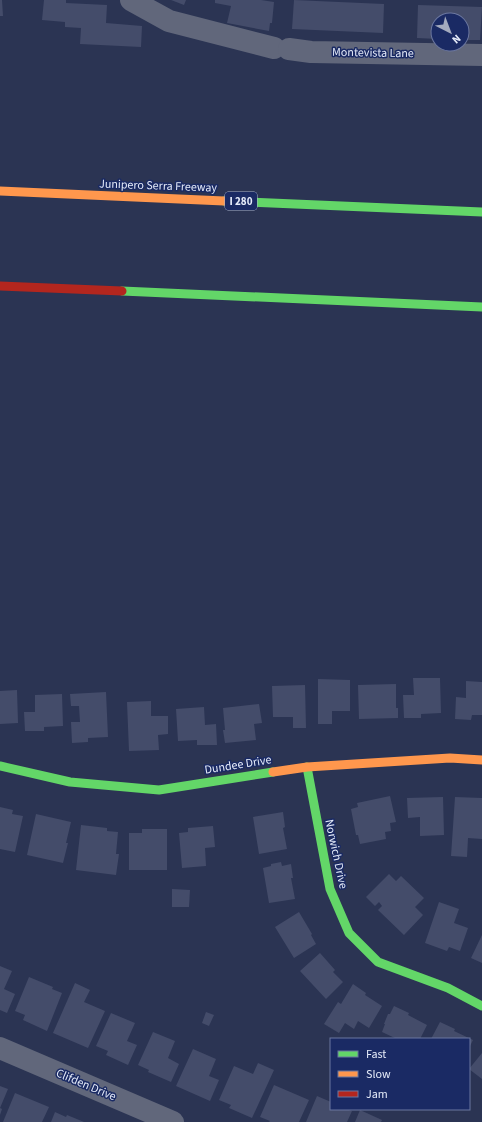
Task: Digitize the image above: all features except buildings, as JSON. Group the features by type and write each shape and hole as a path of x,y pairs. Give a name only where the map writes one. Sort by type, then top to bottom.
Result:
{"main road":[{"name":"Junipero Serra Freeway","path":"0,191 482,212"},
{"path":"0,286 482,307"},
{"name":"Dundee Drive","path":"0,766 70,782 159,790 308,767 450,758 482,760"},
{"name":"Norwich Drive","path":"308,767 330,889 349,933 378,962 448,988 482,1006"}],"street":[{"name":"Montevista Lane","path":"131,0 169,21 282,49 311,52 482,55"},
{"name":"Clifden Drive","path":"0,1048 173,1122"}],"traffic: fast":[{"path":"224,201 482,212"},
{"path":"122,291 482,307"},
{"path":"0,766 70,782 159,790 273,772"},
{"path":"307,767 330,889 349,933 378,962 448,988 482,1006"}],"traffic: slow":[{"path":"0,191 224,201"},
{"path":"273,772 307,767 450,758 482,760"}],"traffic: jam":[{"path":"0,286 122,291"}]}
